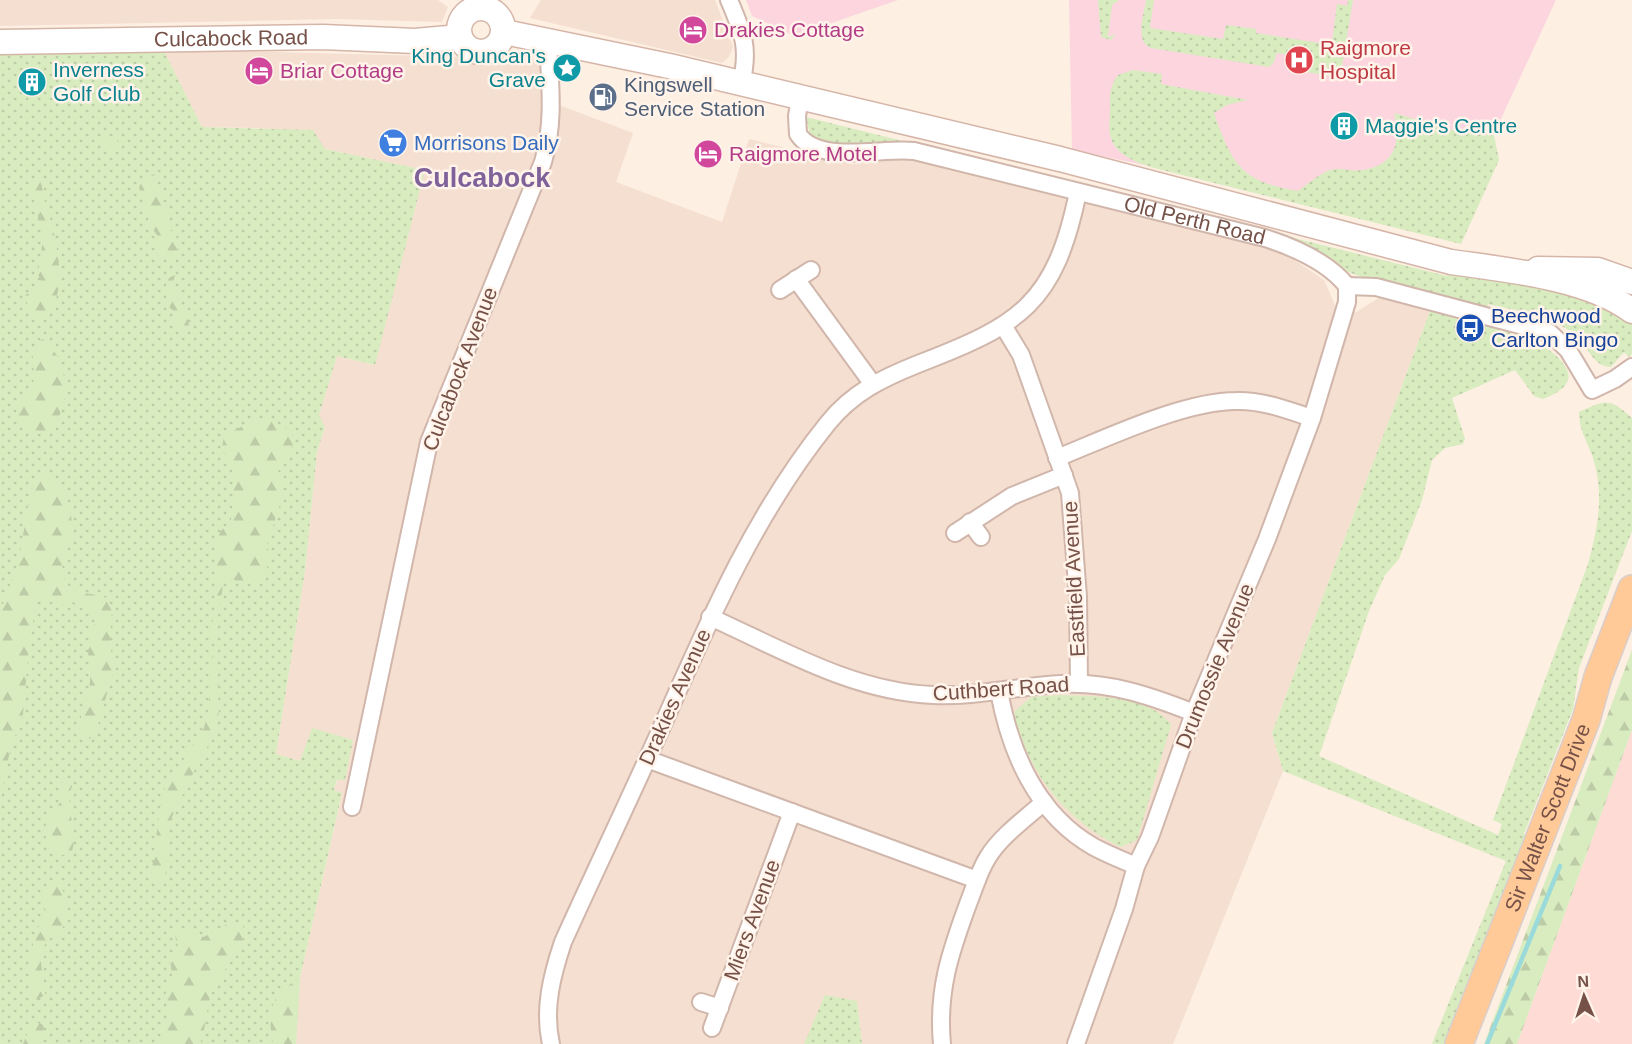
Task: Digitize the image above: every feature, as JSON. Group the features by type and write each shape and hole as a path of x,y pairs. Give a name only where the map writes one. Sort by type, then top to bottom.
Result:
{"main road":[{"path":"463,6 490,9 498,15 504,32 502,39 490,51 471,50 460,37 463,6"},
{"name":"Old Perth Road","path":"504,32 741,84 1125,175 1451,262 1515,270 1595,291 1632,311"},
{"name":"Culcabock Road","path":"0,42 311,37 415,41 460,37"},
{"name":"Old Perth Road","path":"1515,270 1582,268 1610,273 1632,282"},
{"name":"Sir Walter Scott Drive","path":"1459,1044 1586,720 1598,677 1632,589"}],"street":[{"path":"729,0 745,36 747,50 741,84"},
{"name":"Culcabock Avenue","path":"352,807 429,442 550,140 552,117 548,42"},
{"name":"Old Perth Road","path":"801,98 796,116 798,134 811,146 856,153 914,151 1280,243 1333,271 1347,286"},
{"name":"Drakies Avenue","path":"551,1044 548,1011 550,981 563,942 710,617 765,514 807,451 842,407 872,383 975,342 1004,327 1032,301 1055,269 1070,233 1078,192"},
{"path":"780,290 811,270"},
{"path":"796,279 872,383"},
{"path":"1347,286 1376,286 1550,333 1568,350 1592,390 1624,380 1632,367"},
{"name":"Drumossie Avenue","path":"1076,1044 1124,909 1136,866 1149,837 1194,713 1267,539 1312,418 1347,302 1347,286"},
{"name":"Eastfield Avenue","path":"1004,327 1021,354 1064,475 1073,511 1080,644 1079,684"},
{"path":"1057,458 1187,408 1215,402 1237,400 1265,404 1312,418"},
{"name":"Eastfield Avenue","path":"955,532 1012,496 1064,475"},
{"path":"970,522 981,537"},
{"name":"Cuthbert Road","path":"710,617 852,681 932,695 1079,684 1132,690 1194,713"},
{"path":"999,691 1010,738 1021,765 1044,802 1068,828 1093,846 1136,866"},
{"path":"647,759 977,880"},
{"path":"942,1044 940,1009 945,967 977,880 988,856 1044,802"},
{"name":"Miers Avenue","path":"712,1028 792,812"},
{"path":"701,1002 720,1008"}],"shaded area":[{"path":"0,0 438,0 448,7 442,22 337,19 0,26"},
{"path":"541,0 715,0 733,47 729,57 722,63 530,18"},
{"path":"746,0 898,0 794,36 752,16"},
{"name":"Raigmore Hospital","path":"1069,0 1556,0 1500,121 1354,208 1072,150"},
{"path":"163,49 542,59 543,99 633,133 616,182 722,222 749,139 852,164 905,159 920,160 1261,247 1290,257 1324,280 1335,305 1356,312 1382,296 1431,308 1272,733 1283,771 1173,1044 296,1044 300,978 342,794 334,790 353,740 312,729 300,761 276,754 305,571 317,452 325,427 318,415 337,356 374,365 425,170 325,149 262,128 202,127"},
{"path":"1632,730 1632,1044 1517,1044"}],"green space":[{"path":"1098,0 1119,0 1112,5 1108,37 1116,34 1111,40 1101,37"},
{"path":"1146,0 1154,0 1150,28 1223,39 1226,25 1256,29 1256,33 1320,43 1332,42 1337,4 1347,6 1348,0 1353,0 1341,73 1331,76 1299,71 1294,65 1293,56 1277,53 1274,62 1269,67 1151,48 1146,45 1141,34"},
{"name":"Inverness Golf Club","path":"163,49 202,127 313,130 325,149 425,170 375,365 337,356 319,415 325,427 317,452 305,571 276,754 300,761 312,728 353,740 345,780 337,780 334,790 342,793 300,978 296,1044 0,1044 0,54"},
{"path":"1133,70 1162,74 1161,84 1248,100 1227,105 1214,113 1220,131 1242,168 1252,176 1279,187 1298,191 1330,170 1363,170 1383,163 1389,157 1396,142 1394,113 1460,132 1492,125 1499,160 1461,244 1162,170 1127,157 1114,146 1110,135 1110,96 1118,75"},
{"path":"806,117 1447,276 1449,271 1578,290 1632,319 1632,354 1629,357 1624,352 1611,367 1605,366 1595,360 1575,335 1566,328 1544,318 1488,304 1486,309 1405,290 1328,263 926,150 882,151 835,146 810,135"},
{"path":"107,136 113,136 118,144 116,150 107,152 102,147 102,141"},
{"path":"154,174 168,214 167,227 176,235 178,248 173,257 162,260 156,251 157,235 151,227 139,187 144,178"},
{"path":"35,177 42,188 57,248 59,285 55,301 47,313 34,319 30,315 25,295 37,289 41,282 38,274 43,239 31,186"},
{"path":"175,275 172,286 180,292 181,309 187,315 189,326 179,330 173,325 174,311 170,308 166,297 170,290 166,286 169,278"},
{"path":"1431,308 1506,329 1544,346 1558,357 1567,370 1568,380 1562,389 1543,399 1534,396 1515,370 1452,398 1465,439 1463,444 1445,448 1432,460 1422,500 1399,559 1385,575 1369,611 1319,756 1498,835 1502,824 1493,820 1588,564 1595,537 1599,510 1598,483 1579,412 1607,403 1618,407 1632,418 1632,531 1579,668 1573,709 1524,834 1528,836 1446,1044 1432,1044 1506,861 1283,771 1272,733"},
{"path":"43,339 58,357 62,368 65,394 58,418 51,427 42,433 29,435 19,420 16,403 29,390 34,381 34,349 36,343"},
{"path":"256,419 280,424 292,434 293,445 278,472 284,492 267,545 270,561 264,574 253,583 224,579 213,645 211,634 217,593 217,542 220,532 231,520 235,477 222,448 224,436"},
{"path":"41,470 49,473 60,485 70,511 72,528 63,564 64,579 76,591 107,598 112,607 110,644 114,669 96,732 91,738 83,741 80,720 90,683 88,644 96,615 85,606 54,603 42,597 37,602 30,636 23,714 10,750 0,803 0,612 19,560 30,493"},
{"path":"1632,650 1632,730 1517,1044 1484,1044"},
{"path":"213,654 216,661 219,710 215,735 202,755 168,825 165,883 159,887 152,881 152,869 162,793 204,728 209,708 209,680"},
{"path":"1060,695 1104,697 1136,703 1151,708 1171,725 1137,840 1121,847 1089,828 1075,817 1050,790 1031,759 1017,726 1015,711 1031,697"},
{"path":"68,780 72,786 69,805 74,845 71,854 63,855 51,850 45,831 48,816 61,802 61,783"},
{"path":"56,880 64,892 66,907 64,923 59,937 49,938 44,946 41,966 45,995 34,1001 30,987 32,948 36,932 44,916 44,892"},
{"path":"237,923 243,925 242,942 213,988 200,1044 160,1044 165,1038 162,1028 169,1017 165,995 172,975 170,960 179,950 173,929 179,927 204,937 225,925"},
{"path":"300,978 296,1044 273,1044 270,1022 273,1005 282,991"},
{"path":"825,995 857,1001 862,1044 804,1044"},
{"path":"38,1023 44,1025 42,1044 23,1044 28,1032"}],"waterway":[{"path":"1487,1044 1560,866"}],"place":[{"name":"Drakies Cottage","path":"693,30"},
{"name":"Raigmore Hospital","path":"1299,60"},
{"name":"King Duncan's Grave","path":"567,68"},
{"name":"Briar Cottage","path":"259,71"},
{"name":"Inverness Golf Club","path":"32,82"},
{"name":"Kingswell Service Station","path":"603,97"},
{"name":"Maggie's Centre","path":"1344,126"},
{"name":"Morrisons Daily","path":"393,143"},
{"name":"Raigmore Motel","path":"708,154"},
{"name":"Beechwood Carlton Bingo","path":"1470,328"}],"district":[{"name":"Culcabock","path":"482,178"}]}
